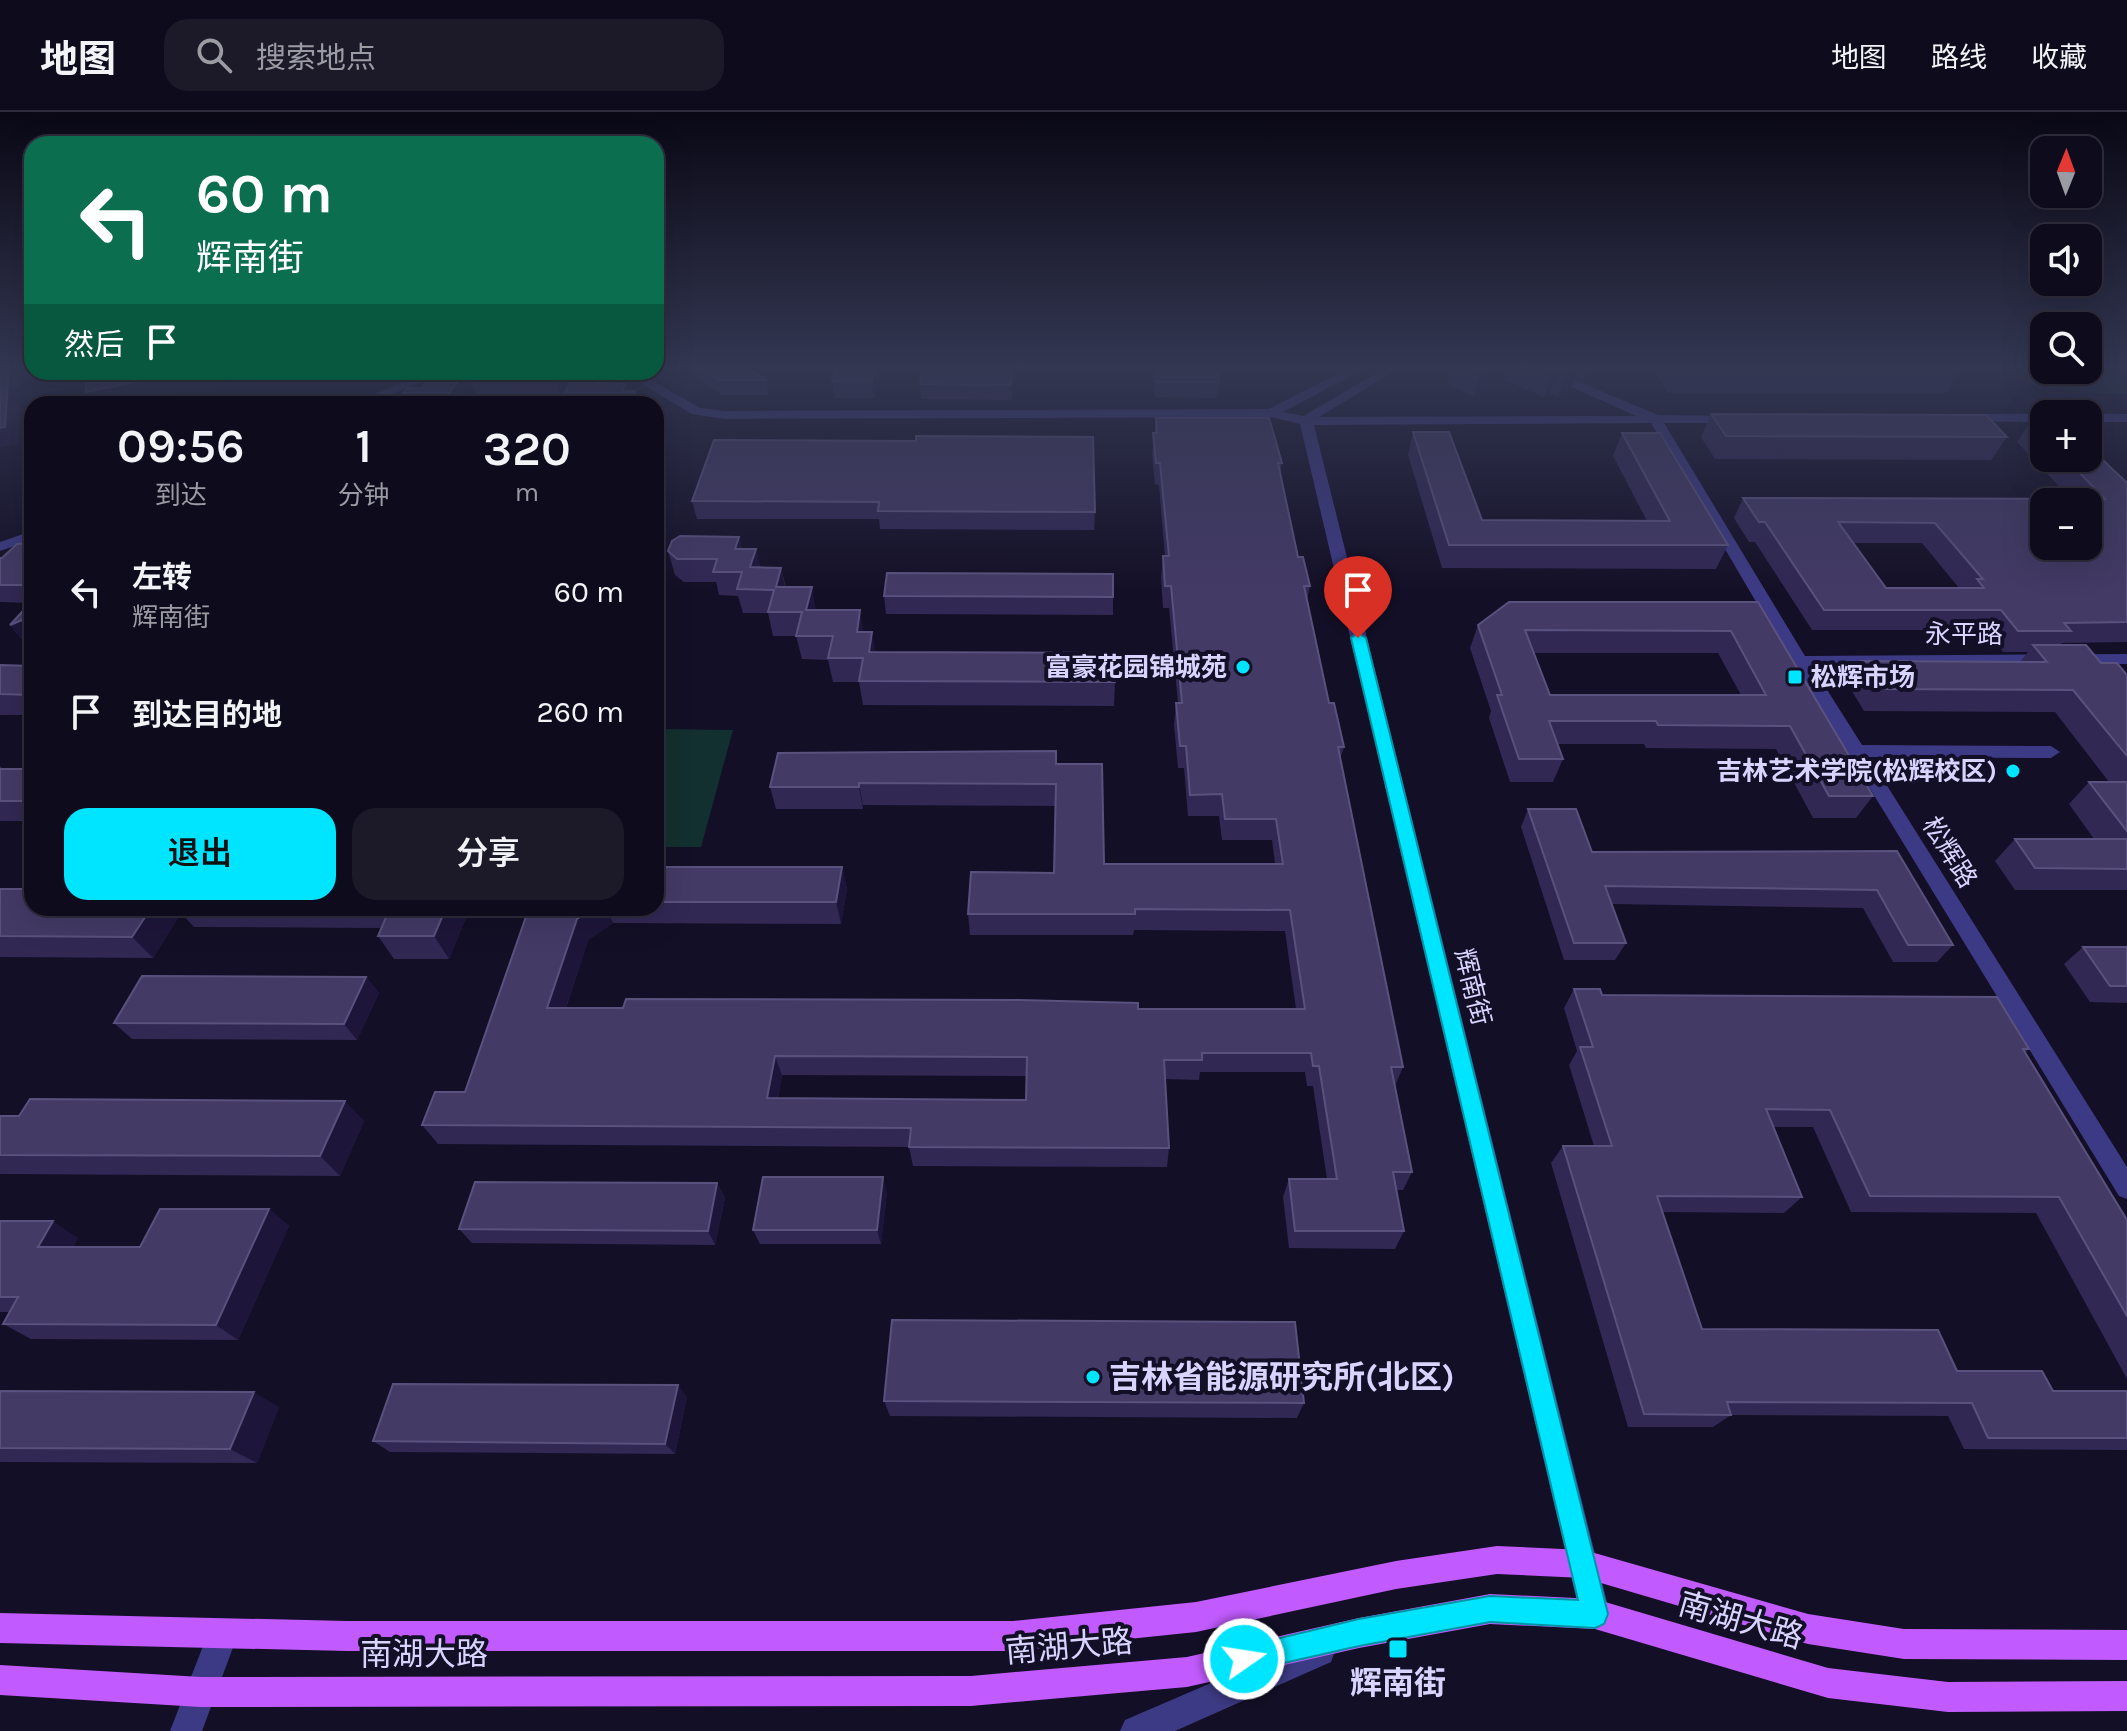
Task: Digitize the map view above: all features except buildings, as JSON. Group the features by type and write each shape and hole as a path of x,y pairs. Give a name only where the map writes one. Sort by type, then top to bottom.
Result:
{"main road":[{"name":"南湖大路","path":"0,1628 223,1634 1013,1636 1196,1617 1396,1575 1497,1560 1584,1564 1808,1629 1904,1644 2127,1645"},
{"name":"南湖大路","path":"0,1680 201,1692 971,1691 1187,1672 1359,1633 1490,1609 1595,1614 1828,1683 1948,1697 2127,1696"}],"street":[{"name":"辉南街","path":"1311,442 1595,1614"},
{"name":"松辉路","path":"1669,442 2127,1188"},
{"path":"0,547 24,538"},
{"name":"永平路","path":"1802,661 2127,659"},
{"path":"1856,751 2051,752"},
{"path":"1136,1731 1202,1705 1359,1633"},
{"path":"186,1731 223,1634"}],"green space":[{"path":"664,729 733,730 701,847 664,847"}],"place":[{"name":"富豪花园锦城苑","path":"1243,667"},
{"name":"松辉市场","path":"1795,677"},
{"name":"吉林艺术学院(松辉校区)","path":"2013,771"},
{"name":"吉林省能源研究所(北区)","path":"1093,1377"},
{"name":"辉南街","path":"1398,1649"}],"route":[{"path":"1244,1659 1359,1633 1490,1609 1595,1614 1358,638"}]}
